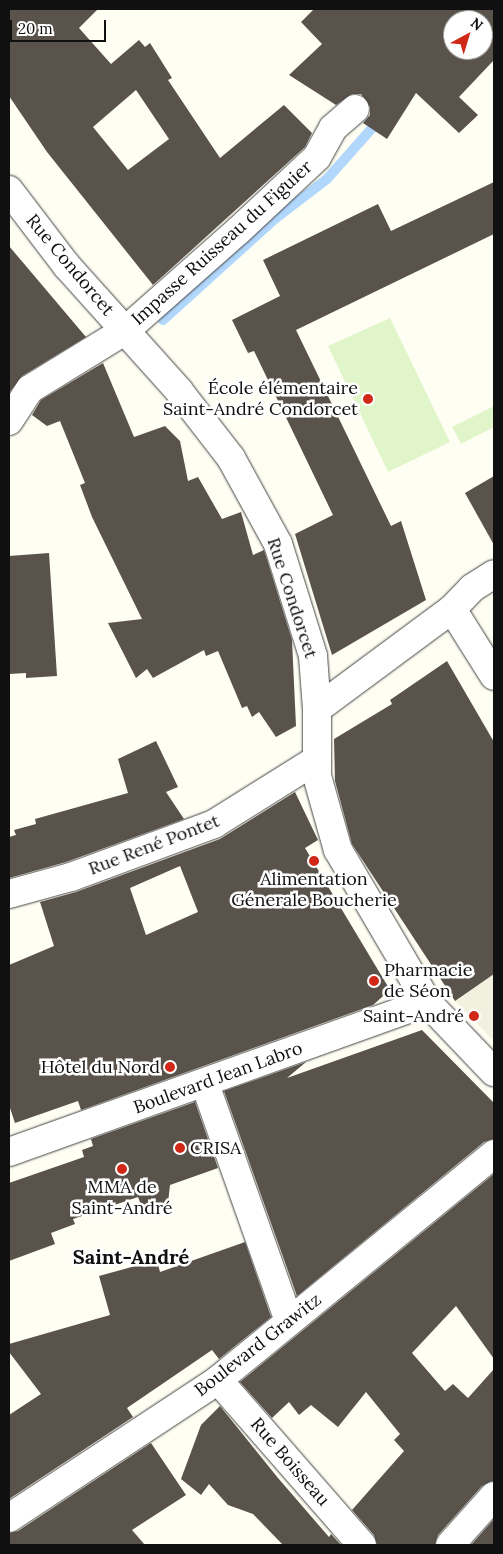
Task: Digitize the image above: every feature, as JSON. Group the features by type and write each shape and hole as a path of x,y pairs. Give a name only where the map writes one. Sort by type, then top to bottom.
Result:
{"street":[{"name":"Impasse Ruisseau du Figuier","path":"9,421 30,389 126,330 317,157 333,128 355,109"},
{"name":"Rue Condorcet","path":"9,190 67,266 179,391 231,458 278,544 313,656 317,709 317,776 338,850 427,1002 494,1072"},
{"path":"317,709 452,609 472,588 494,574"},
{"path":"452,609 494,676"},
{"name":"Rue René Pontet","path":"9,894 71,877 214,824 316,760"},
{"name":"Boulevard Jean Labro","path":"9,1152 205,1084 427,1002"},
{"path":"205,1084 289,1321"},
{"name":"Boulevard Grawitz","path":"9,1518 218,1380 494,1154"},
{"name":"Rue Boisseau","path":"218,1380 362,1545"},
{"path":"450,1545 494,1496"}],"green space":[{"path":"390,318 450,442 388,472 328,346"},
{"path":"494,406 494,427 461,444 452,427"}],"shaded area":[{"path":"494,974 494,1041 455,1001"}],"building":[{"path":"9,9 98,9 79,28 111,64 139,40 145,47 150,43 172,78 168,80 220,158 284,105 312,133 305,147 153,285 47,152 9,96","holes":["136,90 169,139 128,170 93,127"]},
{"path":"314,9 494,9 494,60 459,97 478,115 459,133 416,93 387,139 363,123 370,115 370,107 361,94 352,94 336,105 289,75 322,44 301,22"},
{"path":"494,182 494,234 296,330 391,526 401,521 426,600 332,655 295,534 333,515 254,351 248,353 232,320 280,296 263,260 378,204 391,231"},
{"path":"9,246 86,337 22,376 9,393"},
{"path":"103,363 134,437 165,426 180,441 188,481 198,477 222,519 241,512 253,555 264,550 292,640 296,726 276,737 259,712 252,717 247,706 242,708 218,651 206,656 204,650 153,678 147,669 136,678 108,623 142,619 92,517 80,485 85,483 60,421 47,426 32,415 41,400"},
{"path":"494,476 494,545 465,493"},
{"path":"49,553 57,676 26,678 26,673 9,674 9,556"},
{"path":"447,661 494,742 494,974 455,1001 352,844 335,781 334,739 392,704 390,700"},
{"path":"156,741 178,787 166,792 184,819 66,862 9,878 9,837 16,835 14,830 36,824 35,819 128,793 118,759"},
{"path":"295,792 318,840 305,848 390,990 373,1005 81,1110 78,1101 15,1123 9,1105 9,965 54,946 40,902 76,892 220,839","holes":["180,866 198,912 146,935 130,888"]},
{"path":"422,1030 494,1103 494,1139 484,1142 297,1296 224,1091 306,1062 287,1078"},
{"path":"195,1102 218,1168 170,1185 168,1203 144,1212 138,1197 73,1219 75,1224 51,1233 55,1244 9,1261 9,1183 84,1157 82,1150 93,1146 91,1139"},
{"path":"494,1174 494,1359 456,1306 412,1353 445,1391 453,1384 468,1398 494,1369 494,1481 482,1486 438,1535 435,1545 377,1545 374,1535 352,1510 404,1451 394,1440 400,1434 366,1392 338,1427 311,1405 299,1415 289,1402 272,1418 240,1382"},
{"path":"245,1242 271,1317 219,1359 212,1350 127,1408 133,1417 9,1499 9,1415 41,1394 9,1352 9,1344 110,1315 99,1276 157,1260 160,1272"},
{"path":"220,1406 329,1537 331,1534 341,1545 283,1545 253,1514 228,1505 209,1484 201,1495 181,1479 201,1425"},
{"path":"151,1443 186,1495 132,1530 145,1545 9,1545 9,1533 18,1531"},
{"path":"494,1519 494,1545 471,1545"}],"waterway":[{"path":"163,320 276,218 327,179 380,119"}],"place":[{"name":"École élémentaire Saint-André Condorcet","path":"368,399"},
{"name":"Alimentation Génerale Boucherie","path":"314,861"},
{"name":"Pharmacie de Séon","path":"374,981"},
{"name":"Saint-André","path":"474,1016"},
{"name":"Hôtel du Nord","path":"170,1067"},
{"name":"CRISA","path":"180,1148"},
{"name":"MMA de Saint-André","path":"122,1169"}],"district":[{"name":"Saint-André","path":"131,1256"}]}
